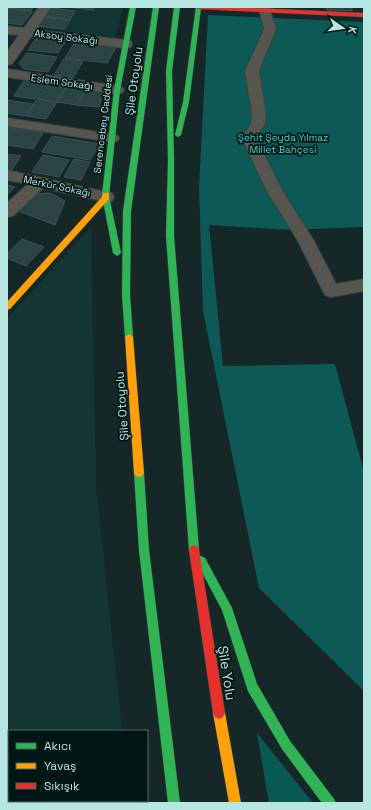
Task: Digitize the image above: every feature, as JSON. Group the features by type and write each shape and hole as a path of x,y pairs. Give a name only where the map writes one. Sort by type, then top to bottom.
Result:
{"main road":[{"name":"Serencebey Caddesi","path":"126,295 106,197 117,90 133,7"},
{"name":"Şile Otoyolu","path":"156,7 127,211 126,295 144,550 173,803"},
{"path":"177,7 169,71 171,161 170,236 194,547 227,608 252,687 286,745 330,803"},
{"path":"171,161 186,102 198,7 364,15"},
{"path":"7,307 106,197"},
{"name":"Şile Yolu","path":"194,547 221,725 236,803"}],"street":[{"path":"7,61 45,7"},
{"path":"265,10 270,29 252,71 258,124 249,138 273,188 306,240 331,291 364,285"},
{"name":"Aksoy Sokağı","path":"7,30 126,44"},
{"name":"Eslem Sokağı","path":"7,73 117,90"},
{"path":"7,122 112,138"},
{"name":"Merkür Sokağı","path":"7,175 106,197"},
{"path":"7,212 40,182"}],"shaded area":[{"path":"50,7 123,7 115,38 37,27"},
{"path":"91,227 96,485 122,730 8,730 8,802 130,803 7,803 7,319"},
{"path":"257,733 313,803 269,803"}],"green space":[{"name":"Şehit Şeyda Yılmaz Millet Bahçesi","path":"208,15 364,22 364,227 290,230 209,225 223,366 335,364 364,472 364,691 259,588 203,311 199,187"}],"building":[{"path":"7,7 33,7 31,11"},
{"path":"66,7 95,7 93,10"},
{"path":"326,7 352,7 352,11 327,10"},
{"path":"7,8 33,11 22,25 7,23"},
{"path":"50,8 75,11 70,20 44,16"},
{"path":"44,17 70,20 64,29 38,26"},
{"path":"36,38 65,42 58,53 28,50"},
{"path":"75,42 116,48 107,63 65,58"},
{"path":"27,53 57,57 48,72 24,69 19,63"},
{"path":"64,59 83,61 73,78 54,75"},
{"path":"25,79 46,82 35,99 14,96"},
{"path":"48,82 67,85 57,102 37,99"},
{"path":"67,85 87,87 77,105 57,102"},
{"path":"87,87 104,90 99,107 77,105"},
{"path":"37,99 57,102 46,119 26,116"},
{"path":"7,100 33,104 25,116 7,113"},
{"path":"7,127 43,133 33,149 7,145"},
{"path":"52,136 100,144 90,160 42,152"},
{"path":"7,154 21,156 11,171 7,170"},
{"path":"43,155 69,160 59,177 32,172"},
{"path":"74,159 90,162 81,180 64,177"},
{"path":"7,185 15,187 7,195"},
{"path":"51,193 65,201 55,225 16,210 33,194"},
{"path":"22,239 44,247 26,266 7,258 7,254"}],"traffic: fast":[{"path":"106,195 117,90 133,7"},
{"path":"129,337 126,295 127,211 156,7"},
{"path":"177,7 169,71 171,161 170,236 194,550"},
{"path":"178,135 186,102 198,8"},
{"path":"106,197 117,253"},
{"path":"139,473 144,550 174,803"},
{"path":"201,561 227,608 252,687 286,745 330,803"}],"traffic: slow":[{"path":"7,307 106,197 106,195"},
{"path":"129,337 139,473"},
{"path":"219,713 235,803"}],"traffic: jam":[{"path":"198,7 364,15"},
{"path":"194,550 219,713"}]}
